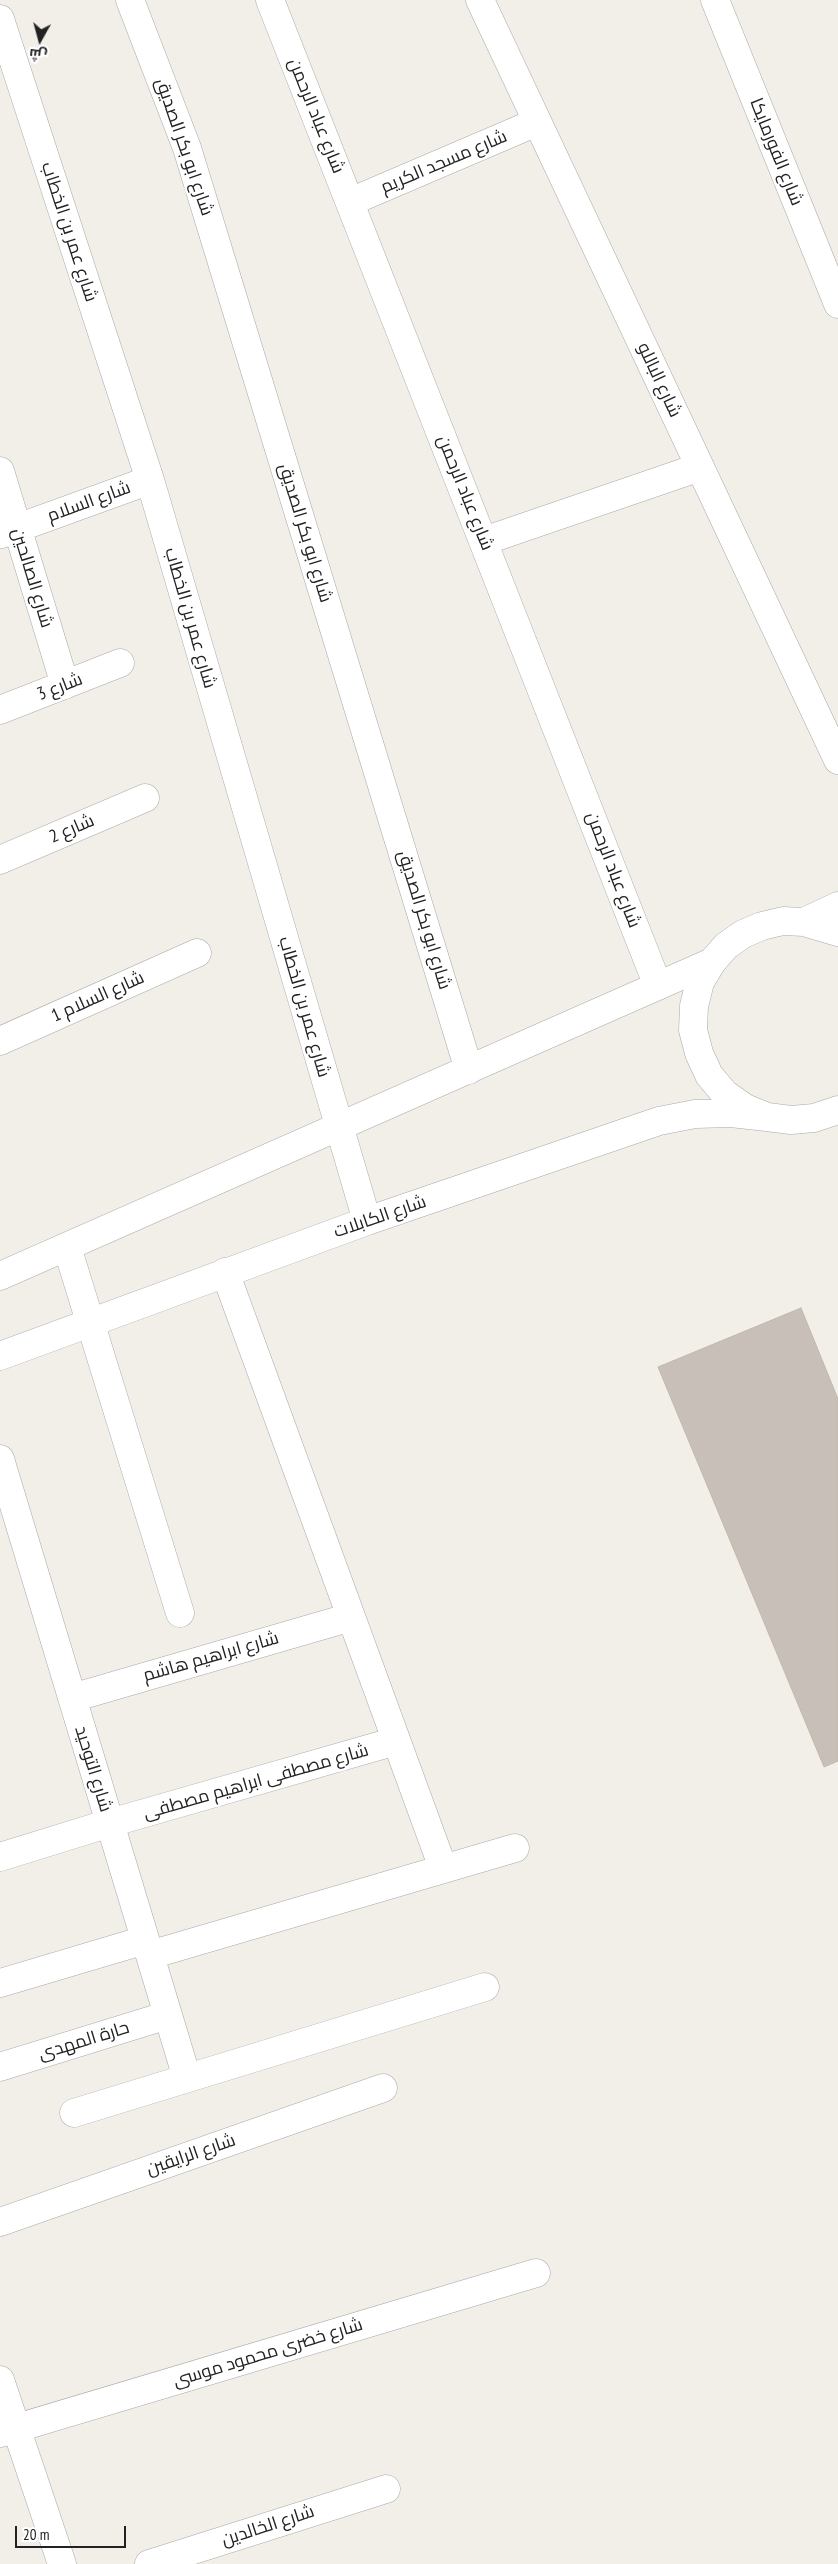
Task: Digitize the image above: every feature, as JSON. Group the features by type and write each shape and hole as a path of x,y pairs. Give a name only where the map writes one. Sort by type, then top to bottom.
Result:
{"street":[{"name":"شارع ابو بكر الصديق","path":"130,0 187,148 469,1070"},
{"name":"شارع عباد الرحمن","path":"270,0 658,986"},
{"name":"شارع الباللو","path":"480,0 838,760"},
{"name":"شارع الفورمايكا","path":"715,0 838,304"},
{"name":"شارع عمر بن الخطاب","path":"0,19 150,480 367,1222"},
{"name":"شارع مسجد الكريم","path":"350,202 537,122"},
{"path":"484,541 700,467"},
{"name":"شارع الصالحين","path":"0,471 9,531 64,685"},
{"name":"شارع السلام","path":"9,531 150,480"},
{"name":"شارع 3","path":"0,710 120,663"},
{"name":"شارع 2","path":"0,860 145,798"},
{"path":"804,922 838,906"},
{"path":"767,1117 745,1108 725,1094 709,1075 699,1053 693,1030 694,1006 700,982 712,962 726,946 750,931 782,921 804,922 827,927 838,932"},
{"name":"شارع السلام 1","path":"0,1041 197,953"},
{"path":"0,1276 712,962"},
{"name":"شارع الكابلات","path":"0,1356 92,1324 225,1272 660,1121 695,1114 731,1113 791,1120 814,1118 838,1110"},
{"path":"68,1246 180,1613"},
{"path":"225,1272 443,1868"},
{"name":"شارع التوحيد","path":"0,1459 187,2078"},
{"name":"شارع ابراهيم هاشم","path":"72,1698 351,1617"},
{"name":"شارع مصطفى ابراهيم مصطفى","path":"0,1858 110,1823 396,1741"},
{"path":"0,1983 148,1948 515,1848"},
{"path":"74,2113 485,1986"},
{"name":"حارة المهدى","path":"0,2067 168,2015"},
{"name":"شارع الرايقين","path":"0,2222 383,2088"},
{"name":"شارع خضرى محمود موسى","path":"9,2431 536,2274"},
{"path":"0,2380 9,2431 62,2564"},
{"name":"شارع الخالدين","path":"149,2564 386,2489"}],"building":[{"path":"801,1308 838,1399 838,1761 824,1767 658,1367"}]}
